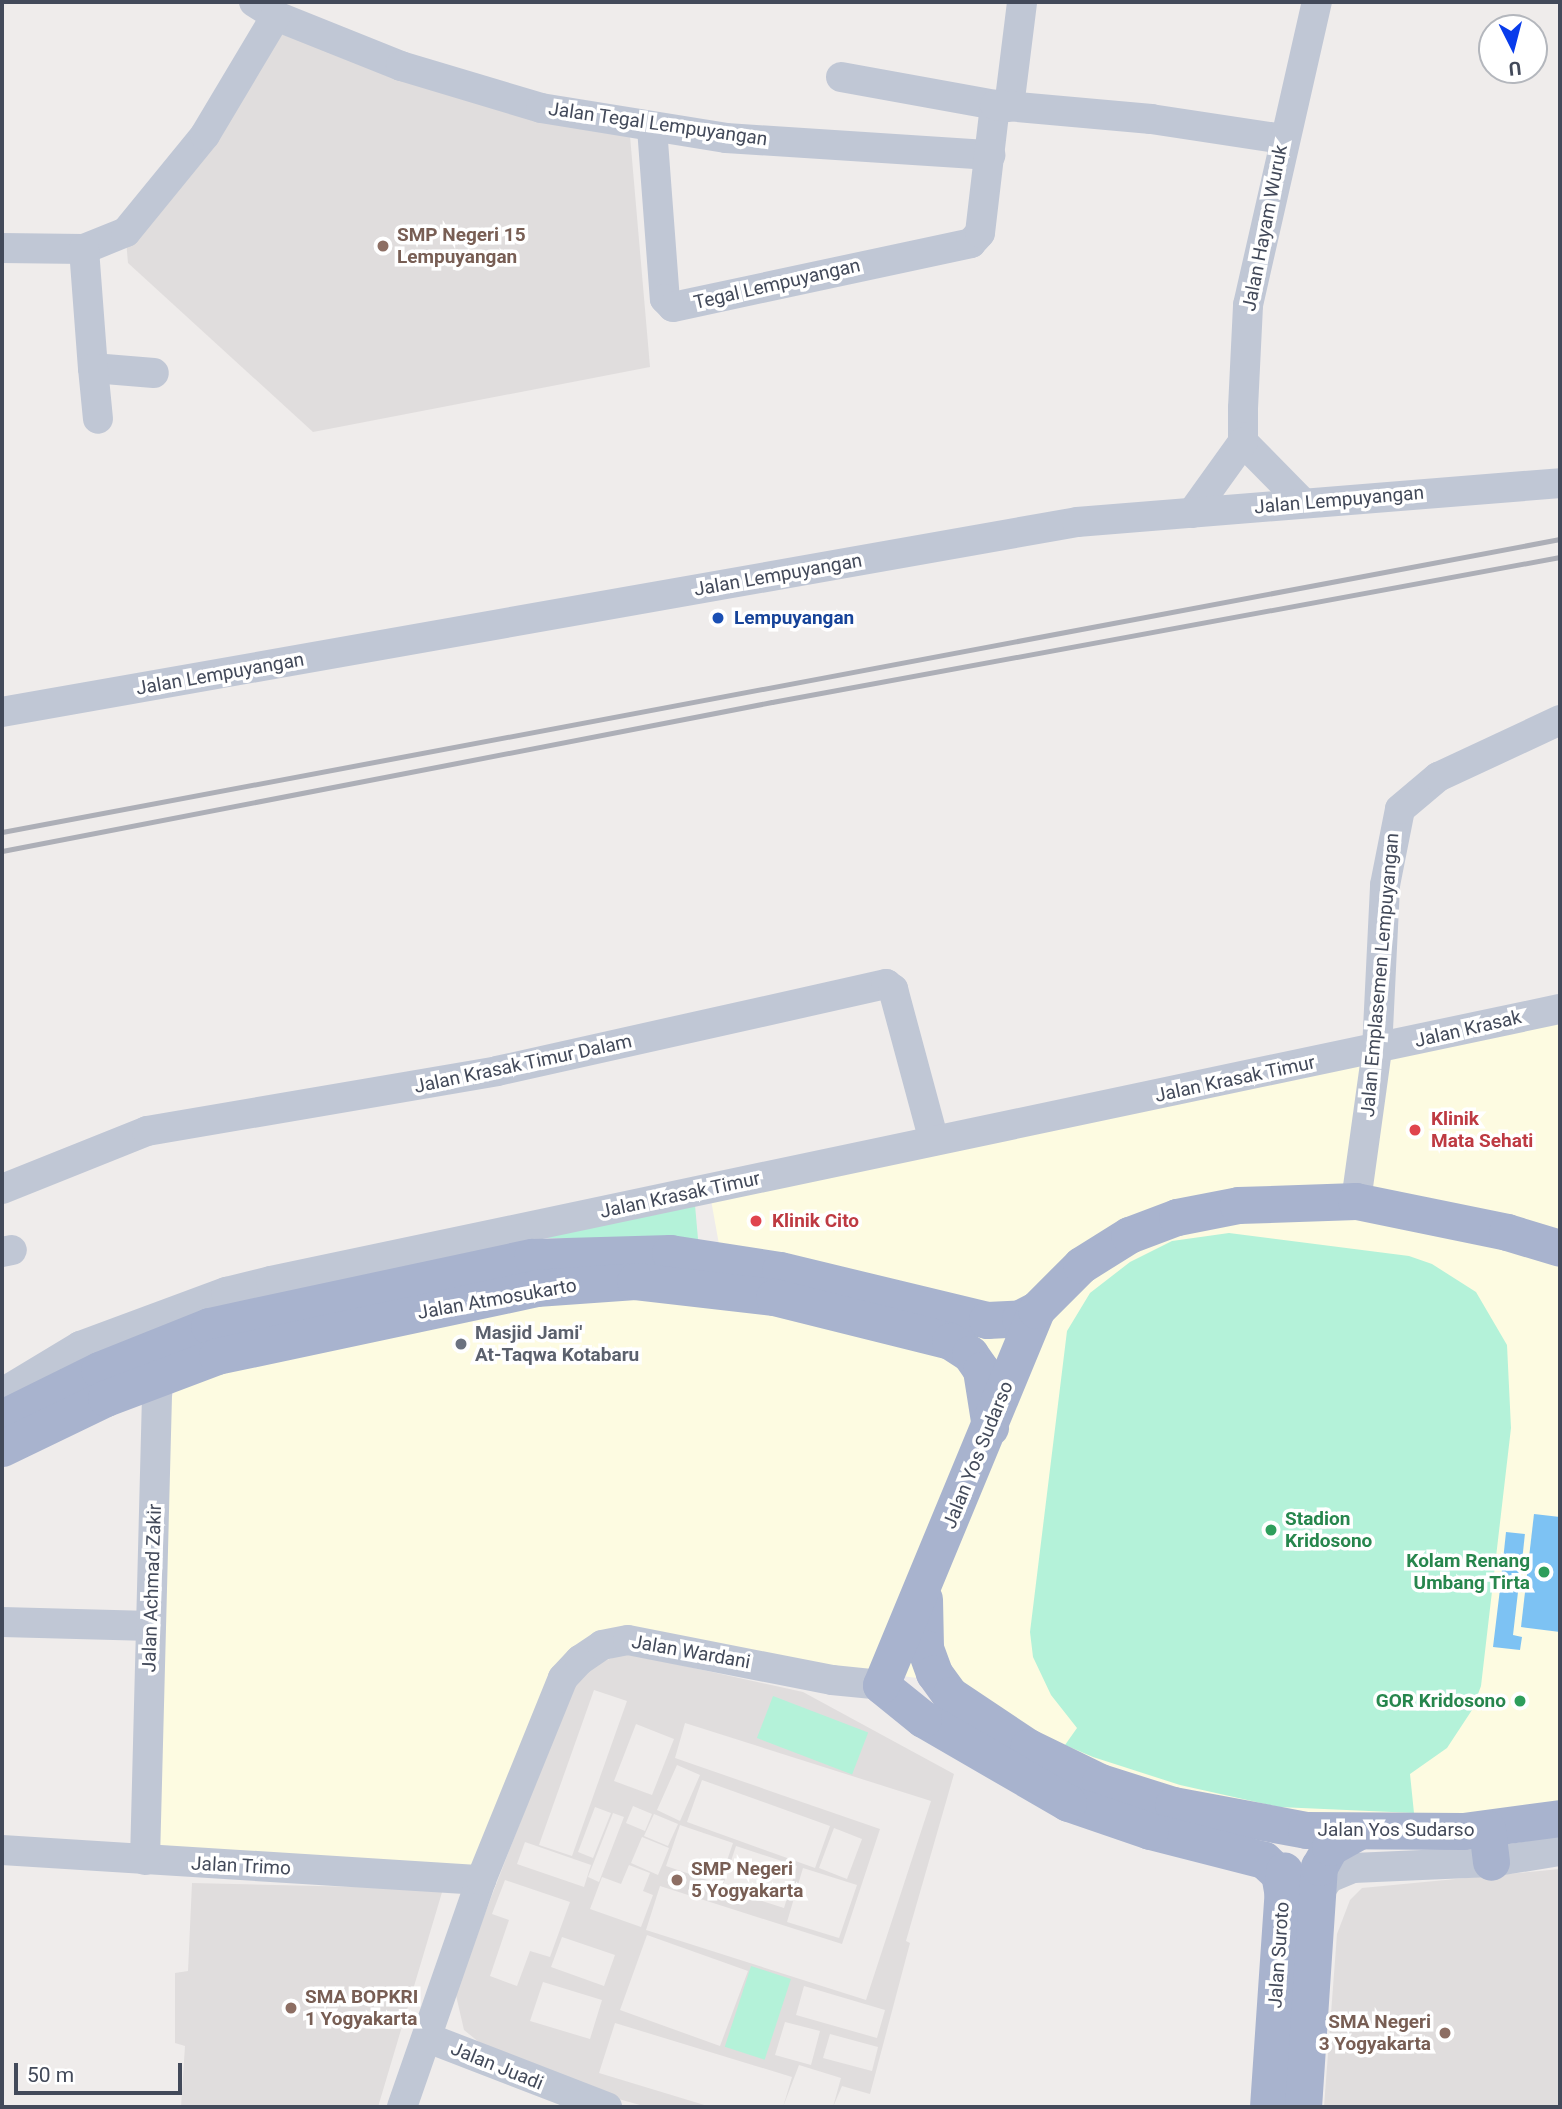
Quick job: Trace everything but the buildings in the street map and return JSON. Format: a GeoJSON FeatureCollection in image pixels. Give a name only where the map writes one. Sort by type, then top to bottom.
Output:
{"type":"FeatureCollection","features":[{"type":"Feature","properties":{"kind":"main road","name":"Jalan Yos Sudarso"},"geometry":{"type":"LineString","coordinates":[[881,1685],[990,1428],[1036,1310],[1082,1265],[1151,1225],[1238,1205],[1356,1201],[1507,1232],[1560,1248]]}},
{"type":"Feature","properties":{"kind":"main road","name":"Jalan Atmosukarto"},"geometry":{"type":"LineString","coordinates":[[2,1418],[158,1346],[247,1348],[532,1257],[669,1268],[777,1283],[987,1320],[1020,1318],[1036,1310]]}},
{"type":"Feature","properties":{"kind":"main road","name":"Jalan Atmosukarto"},"geometry":{"type":"LineString","coordinates":[[777,1283],[961,1347],[981,1370],[990,1428]]}},
{"type":"Feature","properties":{"kind":"main road","name":"Jalan Atmosukarto"},"geometry":{"type":"LineString","coordinates":[[2,1448],[158,1346]]}},
{"type":"Feature","properties":{"kind":"main road","name":"Jalan Yos Sudarso"},"geometry":{"type":"LineString","coordinates":[[927,1577],[923,1631],[929,1661],[941,1685],[963,1707],[1028,1747],[1100,1782],[1247,1821],[1489,1846],[1560,1818]]}},
{"type":"Feature","properties":{"kind":"main road"},"geometry":{"type":"LineString","coordinates":[[881,1685],[923,1719],[1068,1803],[1150,1831],[1264,1860],[1299,1896]]}},
{"type":"Feature","properties":{"kind":"main road","name":"Jalan Suroto"},"geometry":{"type":"LineString","coordinates":[[1247,1821],[1267,1831],[1283,1849],[1299,1896],[1303,2107]]}},
{"type":"Feature","properties":{"kind":"main road","name":"Jalan Suroto"},"geometry":{"type":"LineString","coordinates":[[1268,2107],[1299,1896],[1319,1867],[1325,1853],[1359,1831]]}},
{"type":"Feature","properties":{"kind":"street"},"geometry":{"type":"LineString","coordinates":[[990,155],[1022,2]]}},
{"type":"Feature","properties":{"kind":"street","name":"Jalan Hayam Wuruk"},"geometry":{"type":"LineString","coordinates":[[1243,442],[1248,305],[1283,139],[1317,2]]}},
{"type":"Feature","properties":{"kind":"street"},"geometry":{"type":"LineString","coordinates":[[2,248],[84,249],[126,232],[205,135],[265,9]]}},
{"type":"Feature","properties":{"kind":"street","name":"Jalan Tegal Lempuyangan"},"geometry":{"type":"LineString","coordinates":[[265,9],[401,66],[541,108],[726,138],[990,155]]}},
{"type":"Feature","properties":{"kind":"street"},"geometry":{"type":"LineString","coordinates":[[841,77],[1002,106],[1150,119],[1283,139]]}},
{"type":"Feature","properties":{"kind":"street","name":"Tegal Lempuyangan"},"geometry":{"type":"LineString","coordinates":[[652,128],[665,299],[673,307],[971,243],[980,233],[990,155]]}},
{"type":"Feature","properties":{"kind":"street"},"geometry":{"type":"LineString","coordinates":[[84,249],[98,419]]}},
{"type":"Feature","properties":{"kind":"street"},"geometry":{"type":"LineString","coordinates":[[93,369],[153,373]]}},
{"type":"Feature","properties":{"kind":"street"},"geometry":{"type":"LineString","coordinates":[[1192,513],[1243,442],[1294,493]]}},
{"type":"Feature","properties":{"kind":"street","name":"Jalan Lempuyangan"},"geometry":{"type":"LineString","coordinates":[[2,712],[1077,522],[1192,513],[1294,493],[1560,463]]}},
{"type":"Feature","properties":{"kind":"street","name":"Jalan Lempuyangan"},"geometry":{"type":"LineString","coordinates":[[1294,493],[1560,483]]}},
{"type":"Feature","properties":{"kind":"street","name":"Jalan Emplasemen Lempuyangan"},"geometry":{"type":"LineString","coordinates":[[1356,1201],[1377,1050],[1385,885],[1400,809],[1438,777],[1560,720]]}},
{"type":"Feature","properties":{"kind":"street","name":"Jalan Krasak Timur Dalam"},"geometry":{"type":"LineString","coordinates":[[2,1189],[147,1131],[497,1071],[886,984],[893,989],[934,1141]]}},
{"type":"Feature","properties":{"kind":"street","name":"Jalan Krasak"},"geometry":{"type":"LineString","coordinates":[[1377,1050],[1560,1009]]}},
{"type":"Feature","properties":{"kind":"street","name":"Jalan Krasak Timur"},"geometry":{"type":"LineString","coordinates":[[2,1393],[80,1346],[158,1346],[271,1281],[532,1257],[934,1141],[1377,1050]]}},
{"type":"Feature","properties":{"kind":"street","name":"Jalan Achmad Zakir"},"geometry":{"type":"LineString","coordinates":[[145,1860],[158,1346]]}},
{"type":"Feature","properties":{"kind":"street"},"geometry":{"type":"LineString","coordinates":[[2,1622],[151,1626]]}},
{"type":"Feature","properties":{"kind":"street","name":"Jalan Wardani"},"geometry":{"type":"LineString","coordinates":[[481,1880],[563,1678],[603,1645],[646,1642],[832,1680],[881,1685]]}},
{"type":"Feature","properties":{"kind":"street"},"geometry":{"type":"LineString","coordinates":[[1299,1896],[1329,1878],[1353,1868],[1489,1846],[1560,1851]]}},
{"type":"Feature","properties":{"kind":"street","name":"Jalan Trimo"},"geometry":{"type":"LineString","coordinates":[[2,1850],[481,1880]]}},
{"type":"Feature","properties":{"kind":"street","name":"Jalan Juadi"},"geometry":{"type":"LineString","coordinates":[[402,2107],[481,1880]]}},
{"type":"Feature","properties":{"kind":"street","name":"Jalan Juadi"},"geometry":{"type":"LineString","coordinates":[[428,2038],[607,2107]]}},
{"type":"Feature","properties":{"kind":"shaded area","name":"SMP Negeri 15 Lempuyangan"},"geometry":{"type":"Polygon","coordinates":[[[277,33],[630,136],[650,367],[313,432],[128,263],[125,228],[277,33]]]}},
{"type":"Feature","properties":{"kind":"shaded area"},"geometry":{"type":"Polygon","coordinates":[[[1560,1010],[1560,1806],[1523,1812],[1327,1816],[1155,1784],[1056,1747],[968,1685],[617,1637],[478,1879],[138,1861],[171,1399],[178,1383],[544,1298],[729,1300],[711,1200],[1560,1010]]]}},
{"type":"Feature","properties":{"kind":"shaded area","name":"SMP Negeri 5 Yogyakarta"},"geometry":{"type":"Polygon","coordinates":[[[626,1653],[803,1692],[954,1774],[906,1941],[910,1943],[870,2094],[842,2086],[833,2107],[841,2078],[799,2065],[783,2107],[792,2077],[615,2023],[599,2073],[711,2107],[647,2107],[583,2089],[495,2055],[464,2030],[455,1991],[579,1670],[626,1653]],[[594,1690],[539,1845],[572,1856],[627,1701],[594,1690]],[[685,1723],[675,1758],[880,1829],[842,1944],[660,1886],[646,1930],[866,2000],[931,1801],[685,1723]],[[636,1724],[614,1781],[652,1795],[674,1739],[636,1724]],[[677,1765],[657,1810],[680,1821],[700,1775],[677,1765]],[[702,1780],[687,1822],[815,1868],[830,1826],[702,1780]],[[633,1806],[626,1823],[645,1831],[652,1814],[633,1806]],[[595,1807],[578,1852],[593,1858],[611,1813],[595,1807]],[[613,1813],[588,1877],[599,1882],[624,1817],[613,1813]],[[654,1814],[644,1836],[668,1846],[678,1824],[654,1814]],[[680,1825],[666,1866],[719,1884],[733,1843],[680,1825]],[[834,1828],[819,1868],[847,1879],[862,1839],[834,1828]],[[642,1837],[631,1863],[658,1875],[669,1848],[642,1837]],[[525,1842],[517,1864],[584,1887],[591,1865],[525,1842]],[[736,1846],[722,1888],[784,1908],[797,1866],[736,1846]],[[629,1865],[621,1884],[602,1877],[590,1909],[641,1927],[653,1895],[643,1891],[650,1873],[629,1865]],[[803,1868],[787,1922],[839,1938],[857,1885],[803,1868]],[[505,1880],[492,1914],[509,1920],[490,1976],[517,1986],[530,1951],[550,1957],[570,1902],[505,1880]],[[647,1935],[620,2010],[720,2046],[748,1971],[647,1935]],[[562,1937],[551,1967],[604,1986],[615,1955],[562,1937]],[[543,1982],[530,2021],[590,2039],[602,2000],[543,1982]],[[804,1986],[796,2015],[877,2038],[885,2010],[804,1986]],[[785,2022],[775,2055],[811,2065],[820,2031],[785,2022]],[[830,2034],[823,2058],[872,2071],[878,2047],[830,2034]]]}},
{"type":"Feature","properties":{"kind":"shaded area","name":"SMA Negeri 3 Yogyakarta"},"geometry":{"type":"Polygon","coordinates":[[[1560,1869],[1560,2107],[1324,2107],[1337,1934],[1350,1900],[1362,1888],[1560,1869]]]}},
{"type":"Feature","properties":{"kind":"shaded area","name":"SMA BOPKRI 1 Yogyakarta"},"geometry":{"type":"Polygon","coordinates":[[[192,1883],[443,1889],[378,2107],[181,2107],[185,2046],[175,2043],[175,1973],[188,1971],[192,1883]]]}},
{"type":"Feature","properties":{"kind":"green space"},"geometry":{"type":"Polygon","coordinates":[[[695,1205],[698,1239],[543,1238],[695,1205]]]}},
{"type":"Feature","properties":{"kind":"green space","name":"Stadion Kridosono"},"geometry":{"type":"Polygon","coordinates":[[[1229,1233],[1409,1256],[1432,1264],[1476,1292],[1507,1345],[1511,1428],[1481,1686],[1472,1710],[1447,1748],[1410,1774],[1414,1813],[1279,1807],[1180,1785],[1093,1757],[1065,1745],[1077,1728],[1051,1695],[1033,1657],[1030,1632],[1067,1331],[1090,1293],[1130,1262],[1172,1241],[1229,1233]]]}},
{"type":"Feature","properties":{"kind":"green space"},"geometry":{"type":"Polygon","coordinates":[[[773,1696],[868,1733],[852,1775],[757,1738],[773,1696]]]}},
{"type":"Feature","properties":{"kind":"green space"},"geometry":{"type":"Polygon","coordinates":[[[751,1966],[791,1979],[765,2060],[725,2047],[751,1966]]]}},
{"type":"Feature","properties":{"kind":"water","name":"Kolam Renang Umbang Tirta"},"geometry":{"type":"Polygon","coordinates":[[[1534,1514],[1560,1517],[1560,1632],[1521,1627],[1534,1514]]]}},
{"type":"Feature","properties":{"kind":"water"},"geometry":{"type":"Polygon","coordinates":[[[1506,1532],[1525,1534],[1519,1587],[1500,1585],[1506,1532]]]}},
{"type":"Feature","properties":{"kind":"water"},"geometry":{"type":"Polygon","coordinates":[[[1500,1589],[1518,1592],[1513,1635],[1522,1637],[1520,1650],[1493,1647],[1500,1589]]]}},
{"type":"Feature","properties":{"kind":"railway"},"geometry":{"type":"LineString","coordinates":[[2,832],[1560,539]]}},
{"type":"Feature","properties":{"kind":"railway"},"geometry":{"type":"LineString","coordinates":[[2,851],[772,702],[1560,557]]}},
{"type":"Feature","properties":{"kind":"place","name":"SMP Negeri 15 Lempuyangan"},"geometry":{"type":"Point","coordinates":[383,246]}},
{"type":"Feature","properties":{"kind":"place","name":"Lempuyangan"},"geometry":{"type":"Point","coordinates":[718,618]}},
{"type":"Feature","properties":{"kind":"place","name":"Klinik Mata Sehati"},"geometry":{"type":"Point","coordinates":[1415,1130]}},
{"type":"Feature","properties":{"kind":"place","name":"Klinik Cito"},"geometry":{"type":"Point","coordinates":[756,1221]}},
{"type":"Feature","properties":{"kind":"place","name":"Masjid Jami' At-Taqwa Kotabaru"},"geometry":{"type":"Point","coordinates":[461,1344]}},
{"type":"Feature","properties":{"kind":"place","name":"Stadion Kridosono"},"geometry":{"type":"Point","coordinates":[1271,1530]}},
{"type":"Feature","properties":{"kind":"place","name":"Kolam Renang Umbang Tirta"},"geometry":{"type":"Point","coordinates":[1544,1572]}},
{"type":"Feature","properties":{"kind":"place","name":"GOR Kridosono"},"geometry":{"type":"Point","coordinates":[1520,1701]}},
{"type":"Feature","properties":{"kind":"place","name":"SMP Negeri 5 Yogyakarta"},"geometry":{"type":"Point","coordinates":[677,1880]}},
{"type":"Feature","properties":{"kind":"place","name":"SMA BOPKRI 1 Yogyakarta"},"geometry":{"type":"Point","coordinates":[291,2008]}},
{"type":"Feature","properties":{"kind":"place","name":"SMA Negeri 3 Yogyakarta"},"geometry":{"type":"Point","coordinates":[1445,2033]}}]}
